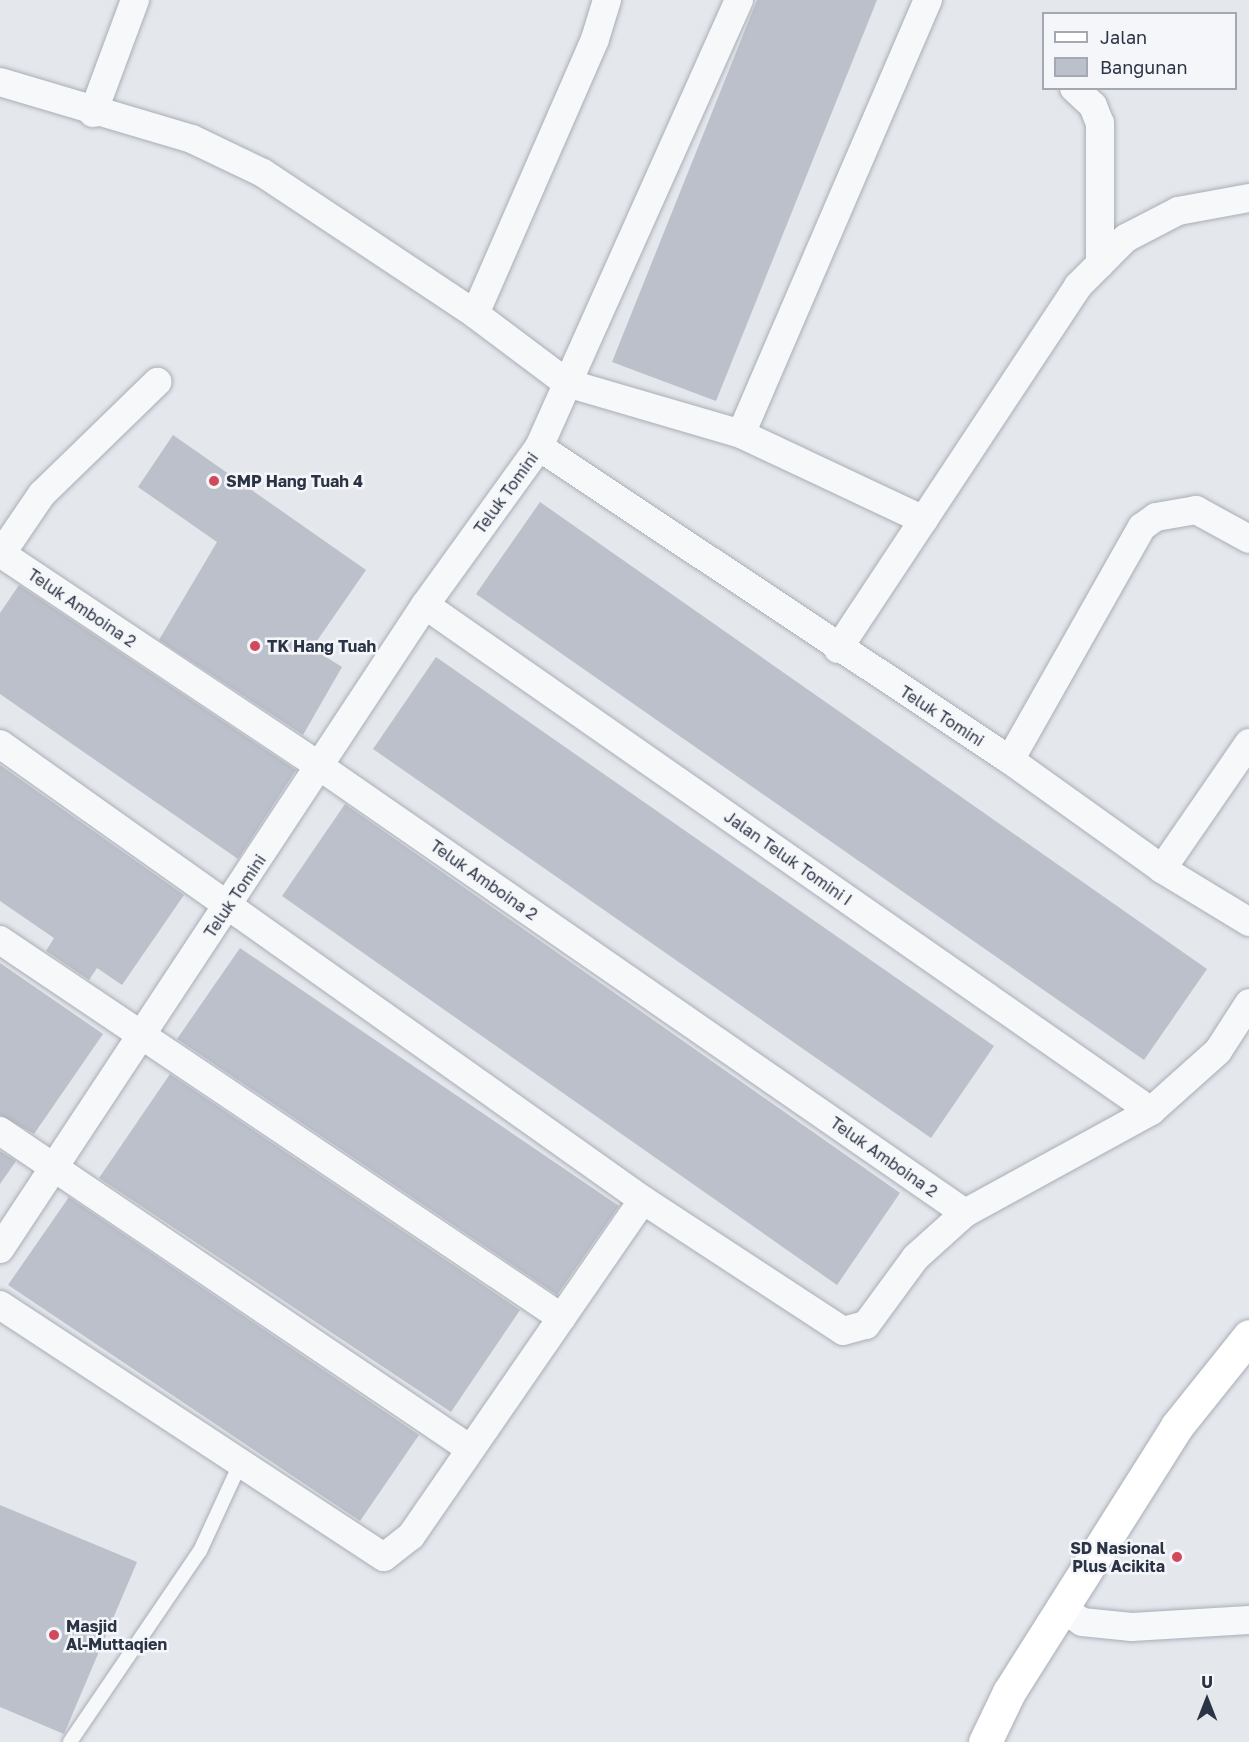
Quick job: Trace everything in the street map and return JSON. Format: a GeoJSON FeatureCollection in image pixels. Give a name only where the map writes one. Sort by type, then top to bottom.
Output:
{"type":"FeatureCollection","features":[{"type":"Feature","properties":{"kind":"main road"},"geometry":{"type":"LineString","coordinates":[[985,1742],[1009,1692],[1178,1426],[1249,1336]]}},
{"type":"Feature","properties":{"kind":"street"},"geometry":{"type":"LineString","coordinates":[[93,113],[135,0]]}},
{"type":"Feature","properties":{"kind":"street"},"geometry":{"type":"LineString","coordinates":[[475,314],[595,39],[607,0]]}},
{"type":"Feature","properties":{"kind":"street"},"geometry":{"type":"LineString","coordinates":[[539,447],[740,0]]}},
{"type":"Feature","properties":{"kind":"street"},"geometry":{"type":"LineString","coordinates":[[741,434],[928,0]]}},
{"type":"Feature","properties":{"kind":"street"},"geometry":{"type":"LineString","coordinates":[[0,82],[93,113],[192,139],[263,173],[475,314],[567,383],[741,434],[924,520]]}},
{"type":"Feature","properties":{"kind":"street"},"geometry":{"type":"LineString","coordinates":[[1076,90],[1093,106],[1100,123],[1100,264]]}},
{"type":"Feature","properties":{"kind":"street"},"geometry":{"type":"LineString","coordinates":[[838,649],[1078,286],[1126,238],[1178,210],[1249,198]]}},
{"type":"Feature","properties":{"kind":"street"},"geometry":{"type":"LineString","coordinates":[[1,554],[42,494],[157,381]]}},
{"type":"Feature","properties":{"kind":"street","name":"Teluk Tomini"},"geometry":{"type":"LineString","coordinates":[[0,1249],[57,1168],[140,1034],[228,909],[425,605],[539,447],[838,649],[1010,760],[1162,869],[1249,922]]}},
{"type":"Feature","properties":{"kind":"street"},"geometry":{"type":"LineString","coordinates":[[1010,760],[1142,527],[1156,517],[1196,510],[1249,539]]}},
{"type":"Feature","properties":{"kind":"street","name":"Teluk Amboina 2"},"geometry":{"type":"LineString","coordinates":[[1,554],[321,768],[965,1213]]}},
{"type":"Feature","properties":{"kind":"street","name":"Jalan Teluk Tomini I"},"geometry":{"type":"LineString","coordinates":[[425,605],[1151,1111]]}},
{"type":"Feature","properties":{"kind":"street"},"geometry":{"type":"LineString","coordinates":[[1162,869],[1249,743]]}},
{"type":"Feature","properties":{"kind":"street"},"geometry":{"type":"LineString","coordinates":[[0,744],[228,909],[643,1200],[843,1330],[866,1325],[916,1257],[965,1213],[1151,1111],[1218,1051],[1249,1003]]}},
{"type":"Feature","properties":{"kind":"street"},"geometry":{"type":"LineString","coordinates":[[0,940],[562,1318]]}},
{"type":"Feature","properties":{"kind":"street"},"geometry":{"type":"LineString","coordinates":[[0,1131],[471,1449]]}},
{"type":"Feature","properties":{"kind":"street"},"geometry":{"type":"LineString","coordinates":[[0,1305],[384,1557],[411,1536],[643,1200]]}},
{"type":"Feature","properties":{"kind":"street"},"geometry":{"type":"LineString","coordinates":[[1063,1609],[1082,1622],[1132,1627],[1249,1620]]}},
{"type":"Feature","properties":{"kind":"lane"},"geometry":{"type":"LineString","coordinates":[[70,1742],[200,1551],[241,1462]]}},
{"type":"Feature","properties":{"kind":"building"},"geometry":{"type":"Polygon","coordinates":[[[757,0],[877,0],[716,401],[612,362],[757,0]]]}},
{"type":"Feature","properties":{"kind":"building"},"geometry":{"type":"Polygon","coordinates":[[[173,435],[366,570],[312,648],[342,667],[303,735],[159,640],[217,542],[138,487],[173,435]]]}},
{"type":"Feature","properties":{"kind":"building"},"geometry":{"type":"Polygon","coordinates":[[[540,502],[1207,969],[1144,1060],[476,594],[540,502]]]}},
{"type":"Feature","properties":{"kind":"building"},"geometry":{"type":"Polygon","coordinates":[[[19,585],[296,770],[238,859],[0,694],[0,613],[19,585]]]}},
{"type":"Feature","properties":{"kind":"building"},"geometry":{"type":"Polygon","coordinates":[[[436,657],[994,1046],[931,1138],[373,749],[436,657]]]}},
{"type":"Feature","properties":{"kind":"building"},"geometry":{"type":"Polygon","coordinates":[[[0,765],[184,895],[122,985],[97,968],[89,980],[46,951],[54,938],[0,901],[0,765]]]}},
{"type":"Feature","properties":{"kind":"building"},"geometry":{"type":"Polygon","coordinates":[[[345,804],[900,1193],[837,1285],[282,896],[345,804]]]}},
{"type":"Feature","properties":{"kind":"building"},"geometry":{"type":"Polygon","coordinates":[[[240,948],[619,1206],[557,1295],[177,1039],[240,948]]]}},
{"type":"Feature","properties":{"kind":"building"},"geometry":{"type":"Polygon","coordinates":[[[0,963],[103,1034],[34,1134],[0,1115],[0,963]]]}},
{"type":"Feature","properties":{"kind":"building"},"geometry":{"type":"Polygon","coordinates":[[[170,1074],[520,1310],[451,1412],[99,1178],[170,1074]]]}},
{"type":"Feature","properties":{"kind":"building"},"geometry":{"type":"Polygon","coordinates":[[[0,1151],[16,1161],[0,1184],[0,1151]]]}},
{"type":"Feature","properties":{"kind":"building"},"geometry":{"type":"Polygon","coordinates":[[[69,1197],[419,1435],[360,1521],[8,1285],[69,1197]]]}},
{"type":"Feature","properties":{"kind":"building","name":"Masjid Al-Muttaqien"},"geometry":{"type":"Polygon","coordinates":[[[0,1505],[137,1562],[64,1734],[0,1707],[0,1505]]]}},
{"type":"Feature","properties":{"kind":"place","name":"SMP Hang Tuah 4"},"geometry":{"type":"Point","coordinates":[214,481]}},
{"type":"Feature","properties":{"kind":"place","name":"TK Hang Tuah"},"geometry":{"type":"Point","coordinates":[255,646]}},
{"type":"Feature","properties":{"kind":"place","name":"SD Nasional Plus Acikita"},"geometry":{"type":"Point","coordinates":[1177,1557]}},
{"type":"Feature","properties":{"kind":"place","name":"Masjid Al-Muttaqien"},"geometry":{"type":"Point","coordinates":[54,1635]}}]}
